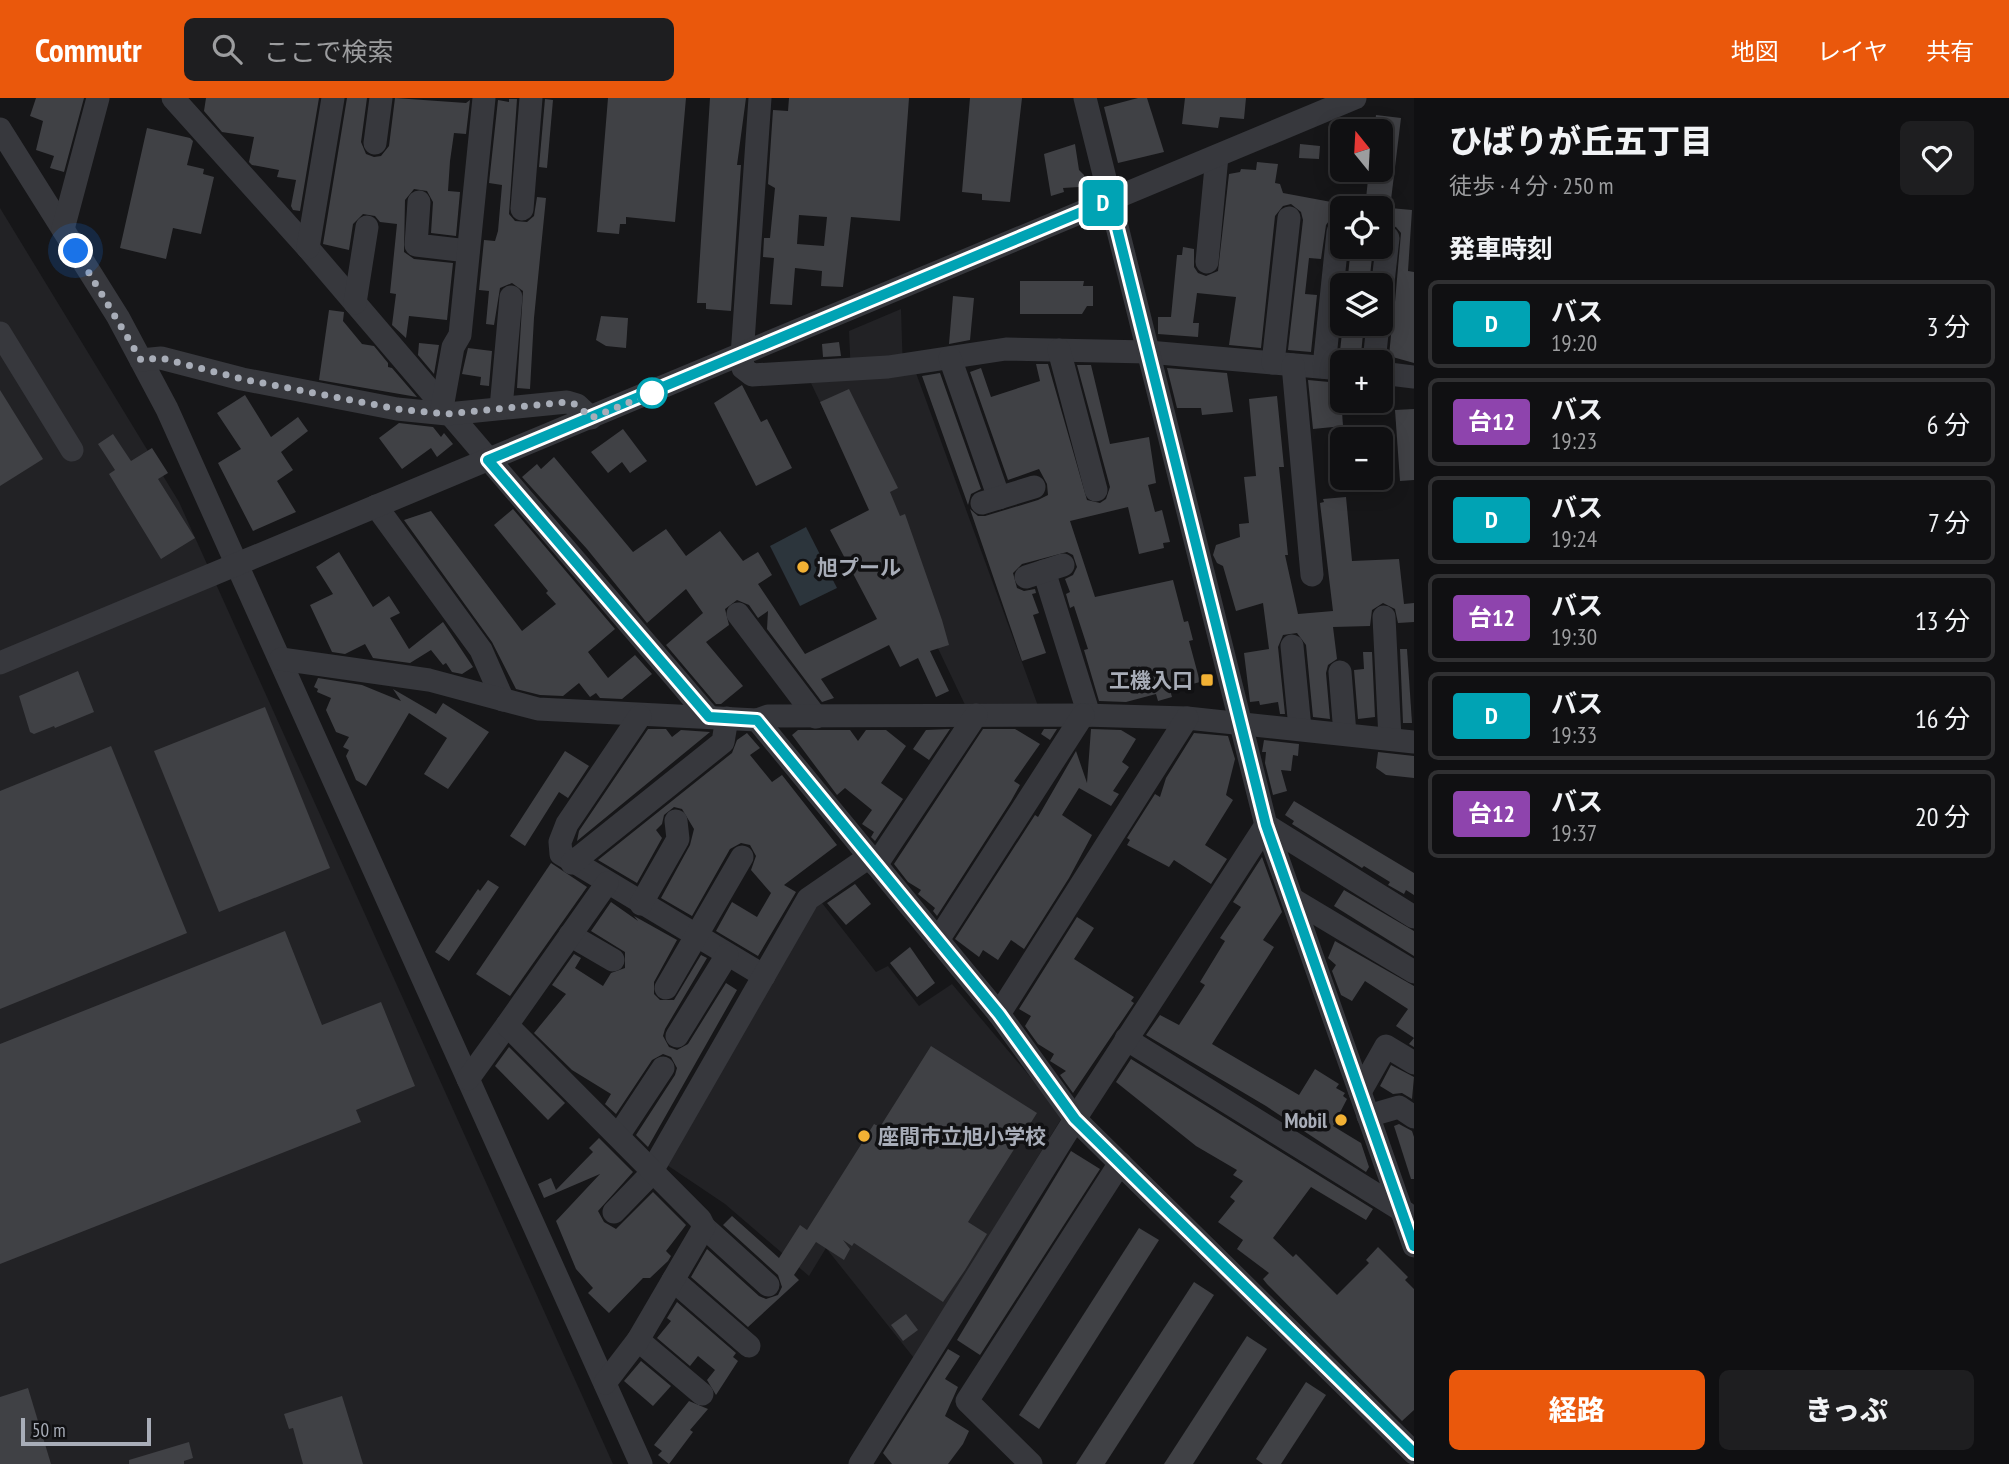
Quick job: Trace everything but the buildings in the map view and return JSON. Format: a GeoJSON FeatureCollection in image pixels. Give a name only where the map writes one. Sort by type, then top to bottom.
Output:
{"type":"FeatureCollection","features":[{"type":"Feature","properties":{"kind":"street"},"geometry":{"type":"LineString","coordinates":[[63,229],[98,98]]}},
{"type":"Feature","properties":{"kind":"street"},"geometry":{"type":"LineString","coordinates":[[173,98],[308,248],[488,460],[718,718],[723,742],[572,863]]}},
{"type":"Feature","properties":{"kind":"street"},"geometry":{"type":"LineString","coordinates":[[308,248],[333,98]]}},
{"type":"Feature","properties":{"kind":"street"},"geometry":{"type":"LineString","coordinates":[[375,143],[381,98]]}},
{"type":"Feature","properties":{"kind":"street"},"geometry":{"type":"LineString","coordinates":[[445,411],[453,347],[460,335],[484,98]]}},
{"type":"Feature","properties":{"kind":"street"},"geometry":{"type":"LineString","coordinates":[[522,209],[531,98]]}},
{"type":"Feature","properties":{"kind":"street"},"geometry":{"type":"LineString","coordinates":[[760,98],[741,356],[743,368],[752,375],[888,367],[1006,349],[1148,352],[1330,368]]}},
{"type":"Feature","properties":{"kind":"street"},"geometry":{"type":"LineString","coordinates":[[1085,98],[1266,825],[1368,1116],[1408,1215],[1414,1246]]}},
{"type":"Feature","properties":{"kind":"street"},"geometry":{"type":"LineString","coordinates":[[0,663],[1355,98]]}},
{"type":"Feature","properties":{"kind":"street"},"geometry":{"type":"LineString","coordinates":[[0,129],[141,360],[238,564],[641,1464]]}},
{"type":"Feature","properties":{"kind":"street"},"geometry":{"type":"LineString","coordinates":[[1207,262],[1217,156]]}},
{"type":"Feature","properties":{"kind":"street"},"geometry":{"type":"LineString","coordinates":[[419,202],[416,245],[468,251]]}},
{"type":"Feature","properties":{"kind":"street"},"geometry":{"type":"LineString","coordinates":[[1289,218],[1283,364],[1312,575]]}},
{"type":"Feature","properties":{"kind":"street"},"geometry":{"type":"LineString","coordinates":[[355,303],[367,227]]}},
{"type":"Feature","properties":{"kind":"street"},"geometry":{"type":"LineString","coordinates":[[1334,350],[1337,259]]}},
{"type":"Feature","properties":{"kind":"street"},"geometry":{"type":"LineString","coordinates":[[501,408],[511,297]]}},
{"type":"Feature","properties":{"kind":"street"},"geometry":{"type":"LineString","coordinates":[[0,333],[72,450]]}},
{"type":"Feature","properties":{"kind":"street"},"geometry":{"type":"LineString","coordinates":[[1059,350],[1096,490]]}},
{"type":"Feature","properties":{"kind":"street"},"geometry":{"type":"LineString","coordinates":[[141,360],[161,358],[242,379],[397,409],[445,411],[568,402],[577,405],[591,418]]}},
{"type":"Feature","properties":{"kind":"street"},"geometry":{"type":"LineString","coordinates":[[950,358],[971,441],[991,500],[1034,486]]}},
{"type":"Feature","properties":{"kind":"street"},"geometry":{"type":"LineString","coordinates":[[1393,374],[1414,377]]}},
{"type":"Feature","properties":{"kind":"street"},"geometry":{"type":"LineString","coordinates":[[376,506],[481,650],[503,700]]}},
{"type":"Feature","properties":{"kind":"street"},"geometry":{"type":"LineString","coordinates":[[938,940],[1086,715],[1044,571]]}},
{"type":"Feature","properties":{"kind":"street"},"geometry":{"type":"LineString","coordinates":[[738,614],[816,717]]}},
{"type":"Feature","properties":{"kind":"street"},"geometry":{"type":"LineString","coordinates":[[1384,617],[1390,739]]}},
{"type":"Feature","properties":{"kind":"street"},"geometry":{"type":"LineString","coordinates":[[1292,646],[1300,728]]}},
{"type":"Feature","properties":{"kind":"street"},"geometry":{"type":"LineString","coordinates":[[281,659],[429,680],[538,709],[757,720],[768,716],[975,715],[1186,718],[1239,721],[1414,742]]}},
{"type":"Feature","properties":{"kind":"street"},"geometry":{"type":"LineString","coordinates":[[1340,671],[1345,734]]}},
{"type":"Feature","properties":{"kind":"street"},"geometry":{"type":"LineString","coordinates":[[613,1211],[649,1176],[807,900],[873,861],[975,715]]}},
{"type":"Feature","properties":{"kind":"street"},"geometry":{"type":"LineString","coordinates":[[640,716],[567,824],[560,842],[561,854],[764,976]]}},
{"type":"Feature","properties":{"kind":"street"},"geometry":{"type":"LineString","coordinates":[[999,1014],[1186,718]]}},
{"type":"Feature","properties":{"kind":"street"},"geometry":{"type":"LineString","coordinates":[[757,720],[999,1014],[1075,1119],[1414,1453]]}},
{"type":"Feature","properties":{"kind":"street"},"geometry":{"type":"LineString","coordinates":[[641,904],[678,839],[676,821]]}},
{"type":"Feature","properties":{"kind":"street"},"geometry":{"type":"LineString","coordinates":[[1266,825],[1414,917]]}},
{"type":"Feature","properties":{"kind":"street"},"geometry":{"type":"LineString","coordinates":[[860,1464],[1075,1119],[1266,825]]}},
{"type":"Feature","properties":{"kind":"street"},"geometry":{"type":"LineString","coordinates":[[666,988],[742,857]]}},
{"type":"Feature","properties":{"kind":"street"},"geometry":{"type":"LineString","coordinates":[[468,1079],[607,883]]}},
{"type":"Feature","properties":{"kind":"street"},"geometry":{"type":"LineString","coordinates":[[1294,900],[1414,972]]}},
{"type":"Feature","properties":{"kind":"street"},"geometry":{"type":"LineString","coordinates":[[570,935],[612,960]]}},
{"type":"Feature","properties":{"kind":"street"},"geometry":{"type":"LineString","coordinates":[[677,1036],[727,955]]}},
{"type":"Feature","properties":{"kind":"street"},"geometry":{"type":"LineString","coordinates":[[507,1025],[701,1219],[704,1227],[768,1285]]}},
{"type":"Feature","properties":{"kind":"street"},"geometry":{"type":"LineString","coordinates":[[1126,1040],[1408,1215]]}},
{"type":"Feature","properties":{"kind":"street"},"geometry":{"type":"LineString","coordinates":[[1360,1092],[1387,1046],[1414,1063]]}},
{"type":"Feature","properties":{"kind":"street"},"geometry":{"type":"LineString","coordinates":[[618,1136],[663,1068]]}},
{"type":"Feature","properties":{"kind":"street"},"geometry":{"type":"LineString","coordinates":[[1368,1116],[1399,1107],[1414,1117]]}},
{"type":"Feature","properties":{"kind":"street"},"geometry":{"type":"LineString","coordinates":[[1031,1464],[967,1401],[1120,1163]]}},
{"type":"Feature","properties":{"kind":"street"},"geometry":{"type":"LineString","coordinates":[[605,1384],[638,1340],[704,1227]]}},
{"type":"Feature","properties":{"kind":"street"},"geometry":{"type":"LineString","coordinates":[[673,1280],[749,1346]]}},
{"type":"Feature","properties":{"kind":"street"},"geometry":{"type":"LineString","coordinates":[[638,1340],[702,1394]]}},
{"type":"Feature","properties":{"kind":"shaded area"},"geometry":{"type":"Polygon","coordinates":[[[0,208],[179,502],[613,1464],[0,1464],[0,208]]]}},
{"type":"Feature","properties":{"kind":"shaded area"},"geometry":{"type":"Polygon","coordinates":[[[901,309],[903,373],[916,373],[1038,706],[967,709],[810,381],[851,377],[849,331],[901,309]]]}},
{"type":"Feature","properties":{"kind":"shaded area","name":"旭プール"},"geometry":{"type":"Polygon","coordinates":[[[806,527],[837,588],[800,606],[770,546],[806,527]]]}},
{"type":"Feature","properties":{"kind":"shaded area","name":"座間市立旭小学校"},"geometry":{"type":"Polygon","coordinates":[[[822,903],[876,972],[888,966],[919,1006],[952,984],[1063,1116],[914,1358],[826,1248],[809,1276],[725,1204],[667,1165],[814,909],[822,903]]]}},
{"type":"Feature","properties":{"kind":"bus line","name":"D"},"geometry":{"type":"LineString","coordinates":[[1414,1246],[1266,825],[1110,200],[488,460],[709,717],[757,720],[999,1014],[1075,1119],[1414,1453]]}},
{"type":"Feature","properties":{"kind":"place","name":"旭プール"},"geometry":{"type":"Point","coordinates":[803,567]}},
{"type":"Feature","properties":{"kind":"place","name":"工機入口"},"geometry":{"type":"Point","coordinates":[1207,680]}},
{"type":"Feature","properties":{"kind":"place","name":"Mobil"},"geometry":{"type":"Point","coordinates":[1341,1120]}},
{"type":"Feature","properties":{"kind":"place","name":"座間市立旭小学校"},"geometry":{"type":"Point","coordinates":[864,1136]}},
{"type":"Feature","properties":{"kind":"route"},"geometry":{"type":"LineString","coordinates":[[76,251],[118,317],[141,360],[161,358],[242,379],[397,409],[447,414],[568,402],[577,405],[591,418],[652,393]]}}]}
